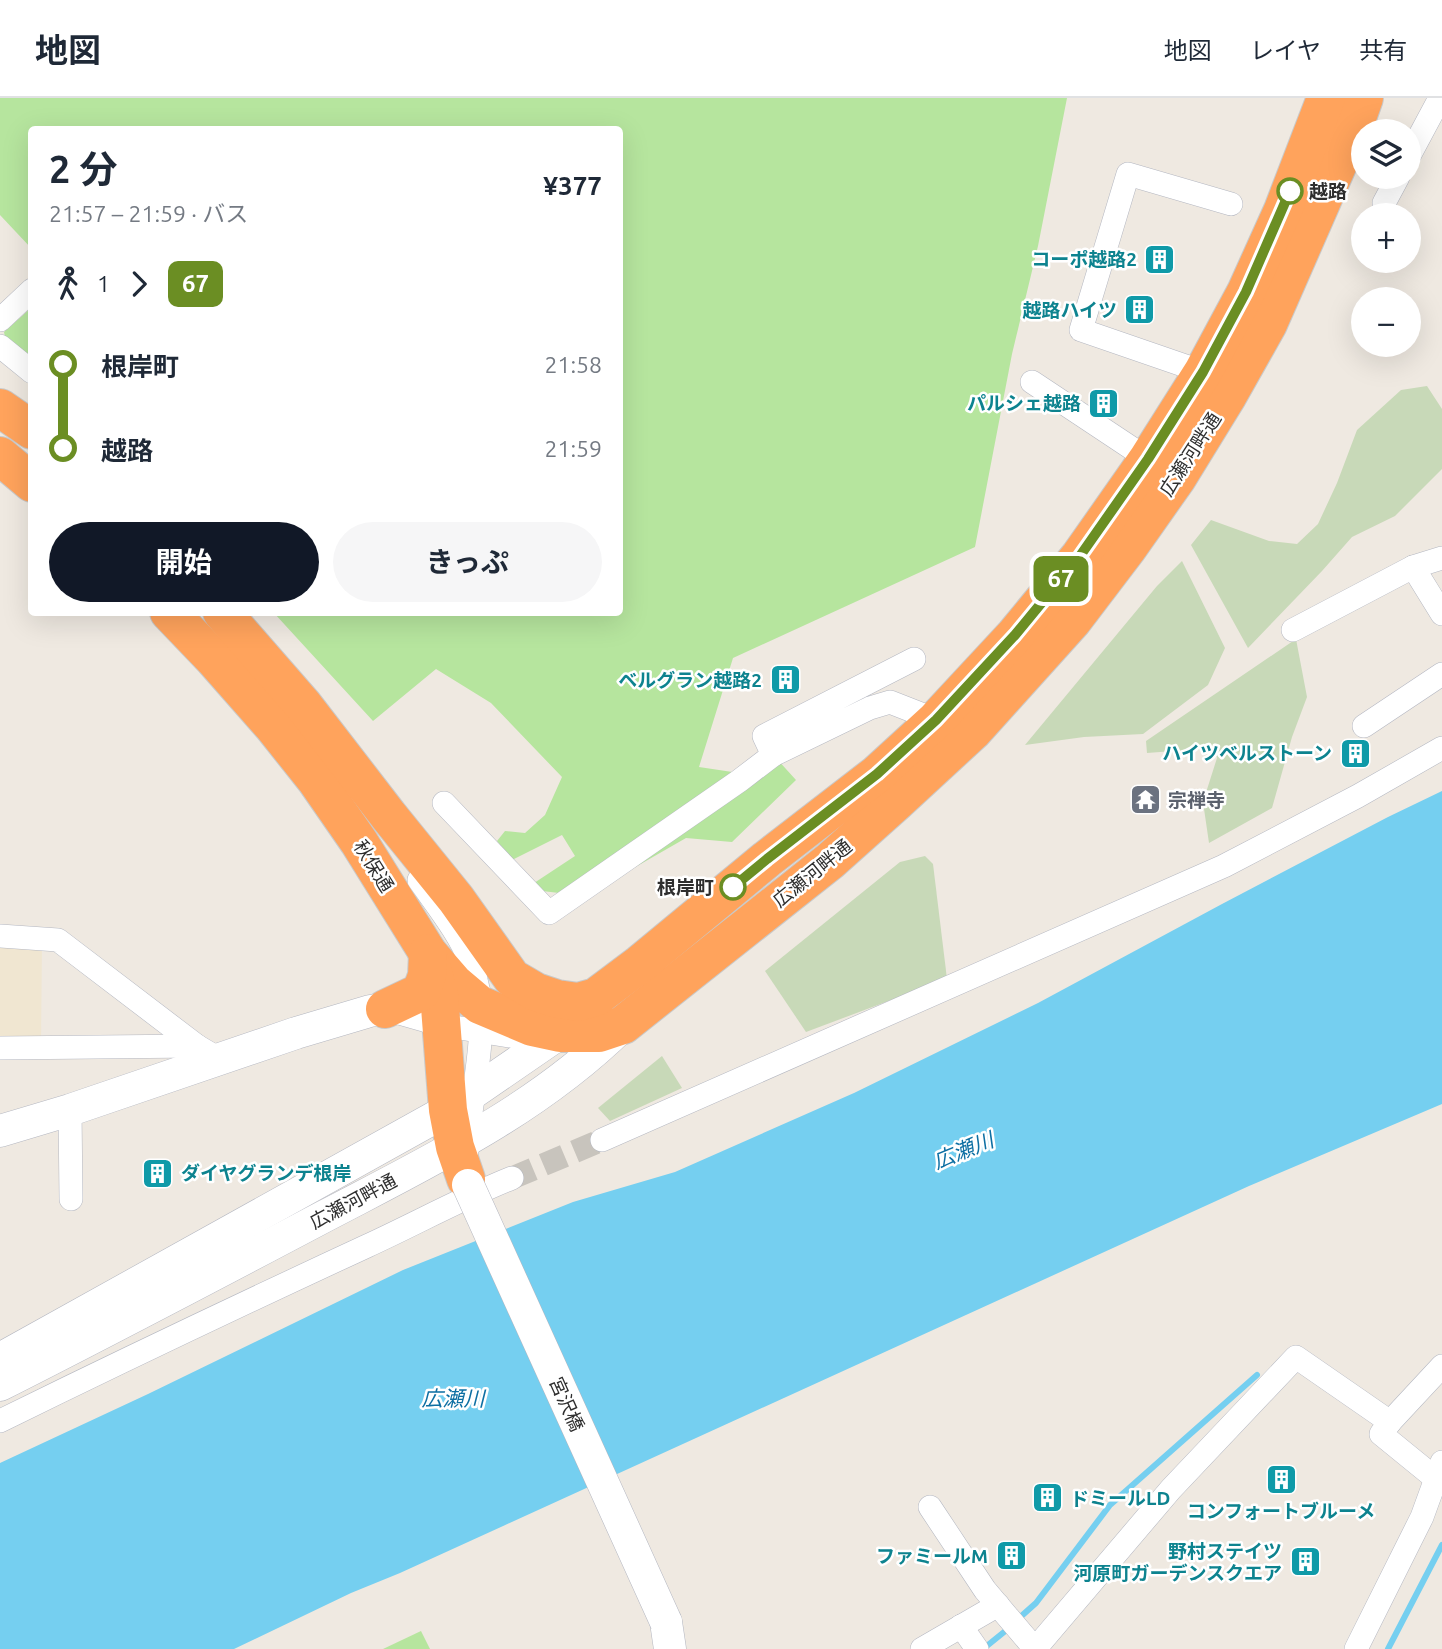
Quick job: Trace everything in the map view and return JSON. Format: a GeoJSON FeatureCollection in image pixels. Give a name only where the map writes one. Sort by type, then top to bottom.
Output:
{"type":"FeatureCollection","features":[{"type":"Feature","properties":{"kind":"highway","name":"広瀬河畔通"},"geometry":{"type":"LineString","coordinates":[[596,997],[877,774],[936,720],[1015,635],[1072,566],[1148,459],[1203,372],[1246,292],[1283,210],[1325,98]]}},
{"type":"Feature","properties":{"kind":"highway","name":"広瀬河畔通"},"geometry":{"type":"LineString","coordinates":[[623,1025],[830,861],[896,802],[973,732],[1073,620],[1177,478],[1268,324],[1352,132],[1364,98]]}},
{"type":"Feature","properties":{"kind":"highway"},"geometry":{"type":"LineString","coordinates":[[0,408],[28,427]]}},
{"type":"Feature","properties":{"kind":"highway","name":"秋保通"},"geometry":{"type":"LineString","coordinates":[[173,616],[273,726],[316,780],[359,842],[443,934],[454,983],[480,1018],[560,1032],[599,1033],[623,1025]]}},
{"type":"Feature","properties":{"kind":"highway","name":"秋保通"},"geometry":{"type":"LineString","coordinates":[[226,616],[304,706],[456,899],[512,978],[536,992],[557,999],[578,1002],[596,997]]}},
{"type":"Feature","properties":{"kind":"highway"},"geometry":{"type":"LineString","coordinates":[[385,1010],[421,992],[443,934]]}},
{"type":"Feature","properties":{"kind":"highway"},"geometry":{"type":"LineString","coordinates":[[443,934],[439,994],[441,1025],[475,1154]]}},
{"type":"Feature","properties":{"kind":"main road","name":"広瀬河畔通"},"geometry":{"type":"LineString","coordinates":[[0,1359],[475,1154],[560,1032],[596,997]]}},
{"type":"Feature","properties":{"kind":"main road"},"geometry":{"type":"LineString","coordinates":[[0,1131],[70,1110],[208,1052],[370,1011],[385,1010]]}},
{"type":"Feature","properties":{"kind":"main road","name":"広瀬河畔通"},"geometry":{"type":"LineString","coordinates":[[0,1385],[114,1327],[475,1154],[538,1096],[595,1053],[623,1025]]}},
{"type":"Feature","properties":{"kind":"main road","name":"宮沢橋"},"geometry":{"type":"LineString","coordinates":[[475,1154],[668,1636]]}},
{"type":"Feature","properties":{"kind":"street"},"geometry":{"type":"LineString","coordinates":[[1421,134],[1440,98]]}},
{"type":"Feature","properties":{"kind":"street"},"geometry":{"type":"LineString","coordinates":[[1203,372],[1081,330],[1128,174],[1231,204]]}},
{"type":"Feature","properties":{"kind":"street"},"geometry":{"type":"LineString","coordinates":[[1384,203],[1392,189]]}},
{"type":"Feature","properties":{"kind":"street"},"geometry":{"type":"LineString","coordinates":[[0,320],[28,294]]}},
{"type":"Feature","properties":{"kind":"street"},"geometry":{"type":"LineString","coordinates":[[0,346],[28,369]]}},
{"type":"Feature","properties":{"kind":"street"},"geometry":{"type":"LineString","coordinates":[[1032,382],[1148,459]]}},
{"type":"Feature","properties":{"kind":"street"},"geometry":{"type":"LineString","coordinates":[[1293,630],[1413,567],[1442,558]]}},
{"type":"Feature","properties":{"kind":"street"},"geometry":{"type":"LineString","coordinates":[[1413,567],[1442,614]]}},
{"type":"Feature","properties":{"kind":"street"},"geometry":{"type":"LineString","coordinates":[[773,755],[764,736],[914,659]]}},
{"type":"Feature","properties":{"kind":"street"},"geometry":{"type":"LineString","coordinates":[[1364,726],[1442,674]]}},
{"type":"Feature","properties":{"kind":"street"},"geometry":{"type":"LineString","coordinates":[[444,803],[549,914],[773,755],[870,708],[890,702],[936,720]]}},
{"type":"Feature","properties":{"kind":"street"},"geometry":{"type":"LineString","coordinates":[[602,1140],[1224,866],[1358,796],[1442,748]]}},
{"type":"Feature","properties":{"kind":"street"},"geometry":{"type":"LineString","coordinates":[[388,815],[394,843],[443,934]]}},
{"type":"Feature","properties":{"kind":"street"},"geometry":{"type":"LineString","coordinates":[[0,936],[58,940],[208,1052]]}},
{"type":"Feature","properties":{"kind":"street"},"geometry":{"type":"LineString","coordinates":[[0,1421],[426,1212],[475,1154],[480,1018],[441,1025],[385,1010]]}},
{"type":"Feature","properties":{"kind":"street"},"geometry":{"type":"LineString","coordinates":[[0,1048],[208,1052]]}},
{"type":"Feature","properties":{"kind":"street"},"geometry":{"type":"LineString","coordinates":[[70,1110],[71,1199]]}},
{"type":"Feature","properties":{"kind":"street"},"geometry":{"type":"LineString","coordinates":[[930,1507],[985,1590],[1032,1645],[1171,1489],[1296,1357],[1390,1422]]}},
{"type":"Feature","properties":{"kind":"street"},"geometry":{"type":"LineString","coordinates":[[1356,1649],[1422,1517],[1439,1470],[1381,1434],[1442,1366]]}},
{"type":"Feature","properties":{"kind":"street"},"geometry":{"type":"LineString","coordinates":[[922,1649],[961,1626],[1002,1610]]}},
{"type":"Feature","properties":{"kind":"street"},"geometry":{"type":"LineString","coordinates":[[961,1626],[976,1648]]}},
{"type":"Feature","properties":{"kind":"shaded area"},"geometry":{"type":"Polygon","coordinates":[[[0,943],[42,943],[41,1043],[0,1042],[0,943]]]}},
{"type":"Feature","properties":{"kind":"green space"},"geometry":{"type":"Polygon","coordinates":[[[0,98],[1067,98],[1038,246],[1012,354],[975,547],[733,658],[699,767],[739,773],[776,758],[796,780],[732,842],[686,838],[585,896],[525,889],[575,856],[562,835],[512,860],[497,841],[505,831],[525,833],[545,815],[562,777],[491,703],[436,669],[373,721],[277,616],[623,616],[623,126],[28,126],[28,245],[0,215],[0,98]]]}},
{"type":"Feature","properties":{"kind":"green space"},"geometry":{"type":"Polygon","coordinates":[[[28,311],[28,361],[6,343],[4,332],[28,311]]]}},
{"type":"Feature","properties":{"kind":"green space"},"geometry":{"type":"Polygon","coordinates":[[[1427,386],[1442,409],[1442,469],[1395,516],[1352,537],[1248,648],[1191,545],[1211,520],[1269,541],[1297,544],[1318,524],[1357,430],[1401,390],[1427,386]]]}},
{"type":"Feature","properties":{"kind":"green space"},"geometry":{"type":"Polygon","coordinates":[[[1182,561],[1225,648],[1208,685],[1143,734],[1084,737],[1025,745],[1157,586],[1182,561]]]}},
{"type":"Feature","properties":{"kind":"green space"},"geometry":{"type":"Polygon","coordinates":[[[1296,639],[1307,697],[1292,737],[1272,808],[1209,843],[1203,802],[1217,758],[1213,748],[1147,753],[1146,741],[1296,639]]]}},
{"type":"Feature","properties":{"kind":"green space"},"geometry":{"type":"Polygon","coordinates":[[[925,856],[933,864],[947,979],[806,1032],[765,971],[900,862],[925,856]]]}},
{"type":"Feature","properties":{"kind":"green space"},"geometry":{"type":"Polygon","coordinates":[[[662,1056],[682,1088],[610,1121],[598,1108],[662,1056]]]}},
{"type":"Feature","properties":{"kind":"green space"},"geometry":{"type":"Polygon","coordinates":[[[421,1631],[430,1649],[383,1649],[421,1631]]]}},
{"type":"Feature","properties":{"kind":"water","name":"広瀬川"},"geometry":{"type":"Polygon","coordinates":[[[1442,791],[1442,1104],[1249,1186],[351,1593],[234,1649],[0,1649],[0,1463],[403,1270],[573,1202],[675,1172],[854,1093],[1038,1003],[1222,904],[1442,791]]]}},
{"type":"Feature","properties":{"kind":"waterway"},"geometry":{"type":"LineString","coordinates":[[1017,1620],[1036,1603],[1110,1505],[1257,1375]]}},
{"type":"Feature","properties":{"kind":"waterway"},"geometry":{"type":"LineString","coordinates":[[1388,1649],[1442,1545]]}},
{"type":"Feature","properties":{"kind":"waterway"},"geometry":{"type":"LineString","coordinates":[[983,1649],[1009,1628]]}},
{"type":"Feature","properties":{"kind":"tunnel"},"geometry":{"type":"LineString","coordinates":[[512,1178],[602,1140]]}},
{"type":"Feature","properties":{"kind":"bus line","name":"67"},"geometry":{"type":"LineString","coordinates":[[733,887],[877,774],[936,720],[1015,635],[1080,556],[1148,459],[1203,372],[1246,292],[1290,191]]}},
{"type":"Feature","properties":{"kind":"place","name":"越路"},"geometry":{"type":"Point","coordinates":[1290,191]}},
{"type":"Feature","properties":{"kind":"place","name":"コーポ越路2"},"geometry":{"type":"Point","coordinates":[1160,259]}},
{"type":"Feature","properties":{"kind":"place","name":"越路ハイツ"},"geometry":{"type":"Point","coordinates":[1140,310]}},
{"type":"Feature","properties":{"kind":"place","name":"パルシェ越路"},"geometry":{"type":"Point","coordinates":[1104,403]}},
{"type":"Feature","properties":{"kind":"place","name":"ベルグラン越路2"},"geometry":{"type":"Point","coordinates":[785,680]}},
{"type":"Feature","properties":{"kind":"place","name":"ハイツベルストーン"},"geometry":{"type":"Point","coordinates":[1355,753]}},
{"type":"Feature","properties":{"kind":"place","name":"宗禅寺"},"geometry":{"type":"Point","coordinates":[1145,800]}},
{"type":"Feature","properties":{"kind":"place","name":"根岸町"},"geometry":{"type":"Point","coordinates":[733,887]}},
{"type":"Feature","properties":{"kind":"place","name":"ダイヤグランデ根岸"},"geometry":{"type":"Point","coordinates":[158,1173]}},
{"type":"Feature","properties":{"kind":"place","name":"コンフォートブルーメ"},"geometry":{"type":"Point","coordinates":[1281,1480]}},
{"type":"Feature","properties":{"kind":"place","name":"ドミールLD"},"geometry":{"type":"Point","coordinates":[1047,1498]}},
{"type":"Feature","properties":{"kind":"place","name":"ファミールM"},"geometry":{"type":"Point","coordinates":[1011,1556]}},
{"type":"Feature","properties":{"kind":"place","name":"野村ステイツ 河原町ガーデンスクエア"},"geometry":{"type":"Point","coordinates":[1305,1562]}}]}
